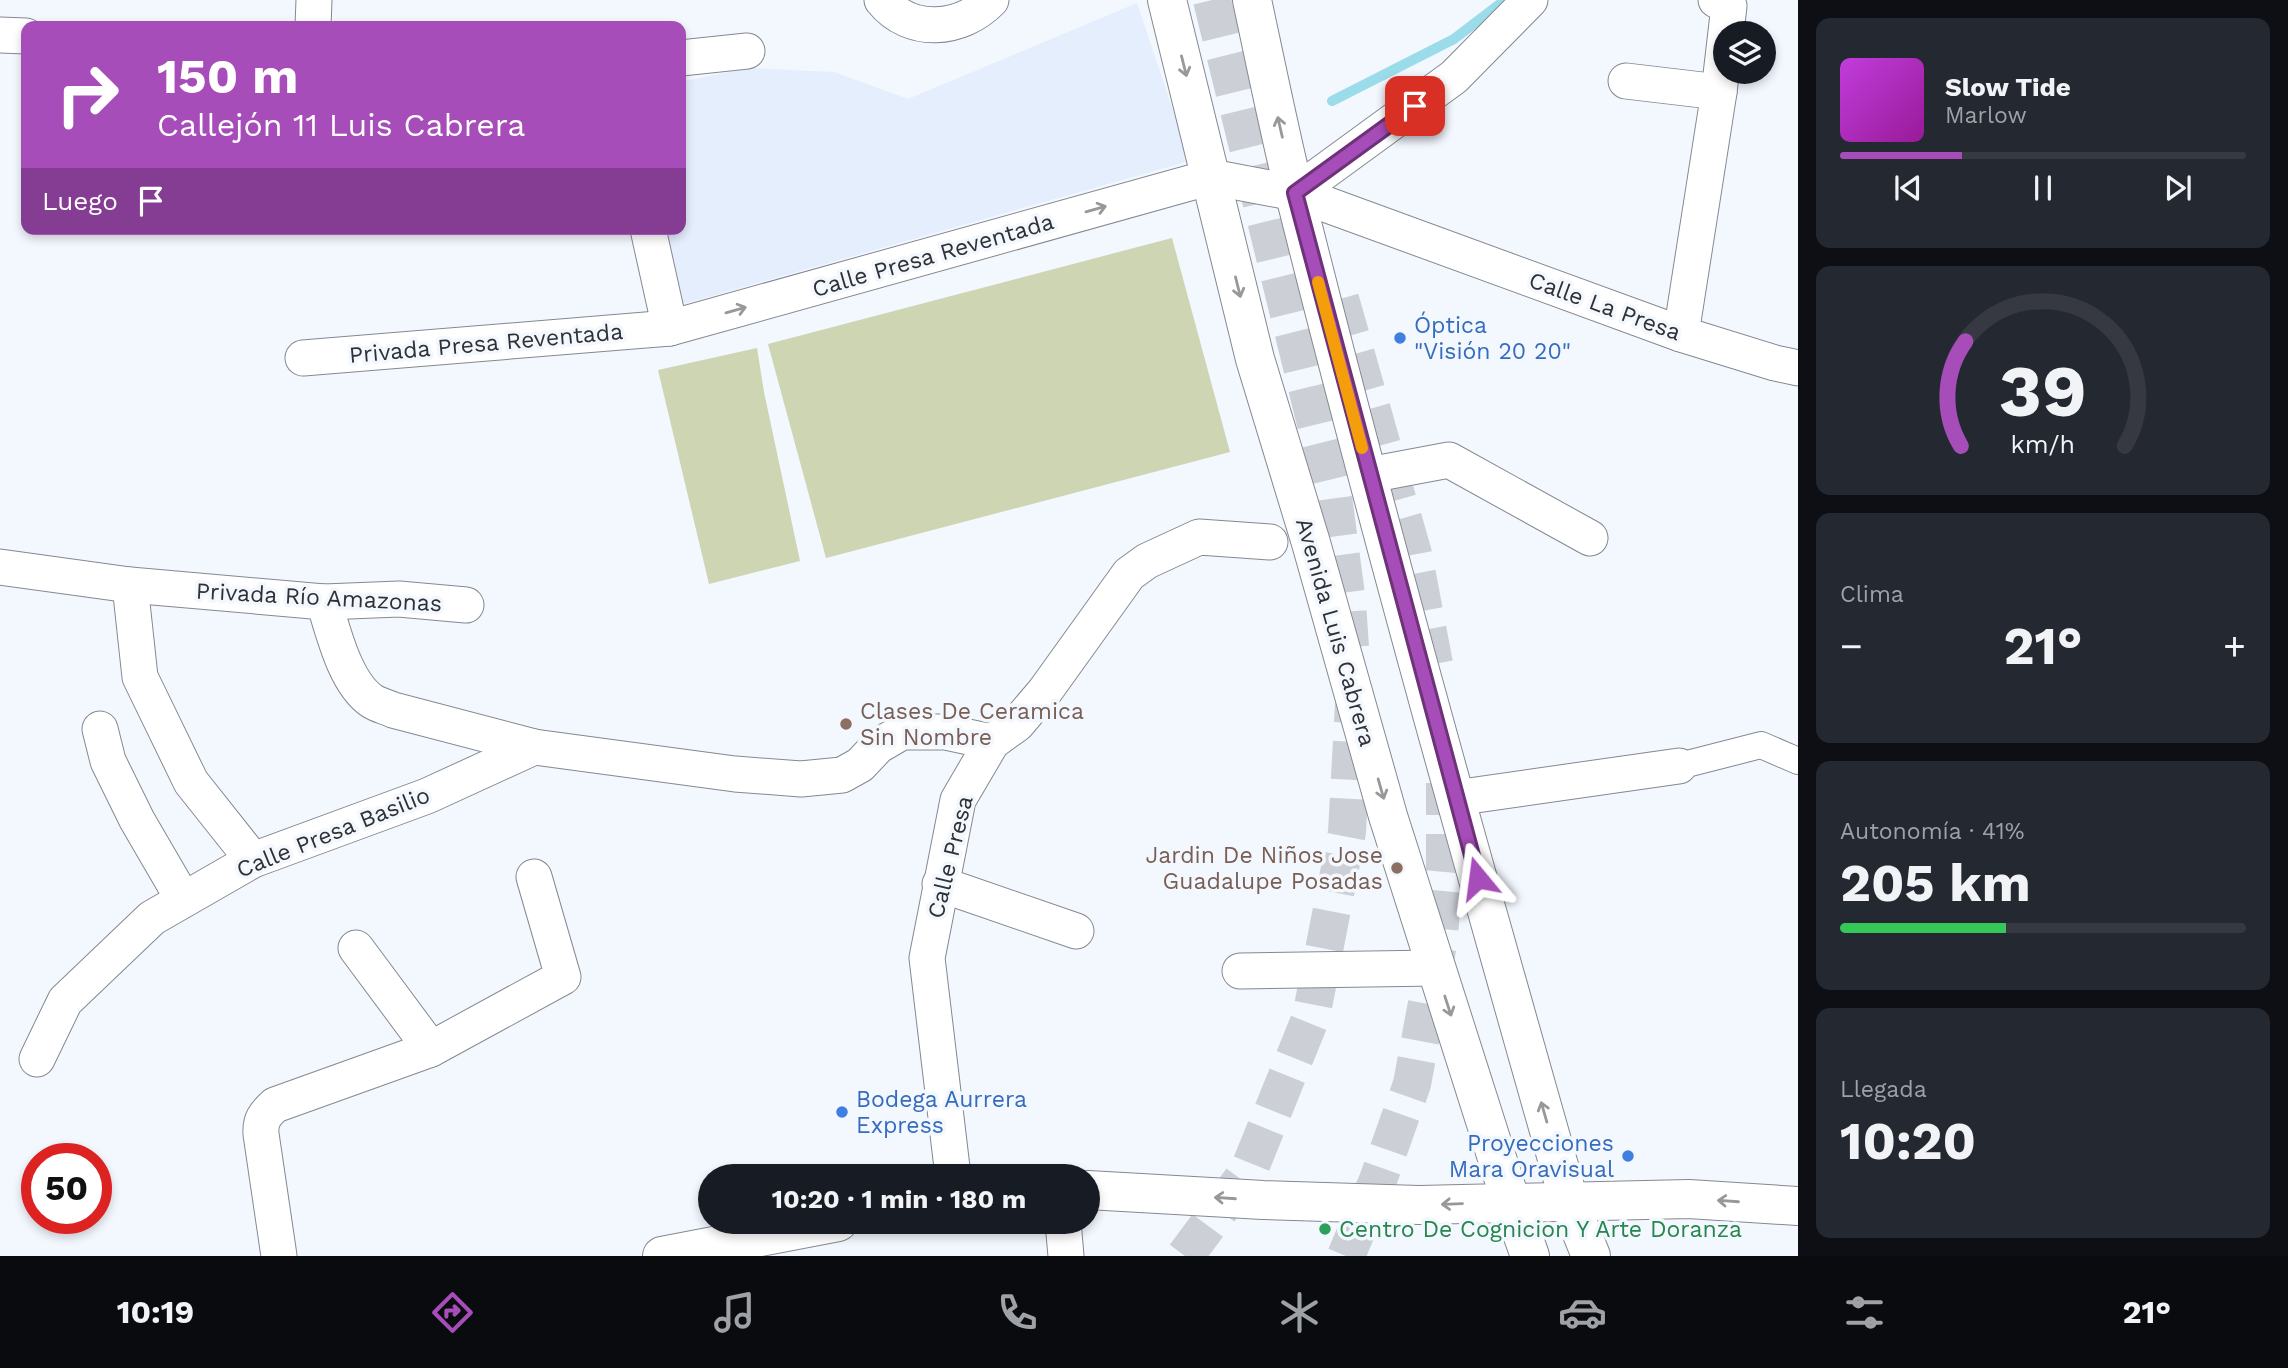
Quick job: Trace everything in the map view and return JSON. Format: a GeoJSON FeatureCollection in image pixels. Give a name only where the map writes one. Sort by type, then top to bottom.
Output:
{"type":"FeatureCollection","features":[{"type":"Feature","properties":{"kind":"main road","name":"Avenida Luis Cabrera"},"geometry":{"type":"LineString","coordinates":[[1167,0],[1255,359],[1311,543],[1388,816],[1530,1256]]}},
{"type":"Feature","properties":{"kind":"main road"},"geometry":{"type":"LineString","coordinates":[[1252,0],[1295,193],[1455,798],[1569,1201],[1591,1256]]}},
{"type":"Feature","properties":{"kind":"main road"},"geometry":{"type":"LineString","coordinates":[[1100,1191],[1419,1205],[1689,1199],[1797,1204]]}},
{"type":"Feature","properties":{"kind":"main road"},"geometry":{"type":"LineString","coordinates":[[662,1256],[787,1245],[811,1234]]}},
{"type":"Feature","properties":{"kind":"street"},"geometry":{"type":"LineString","coordinates":[[313,21],[314,0]]}},
{"type":"Feature","properties":{"kind":"street"},"geometry":{"type":"LineString","coordinates":[[882,0],[911,22],[938,27],[964,19],[991,0]]}},
{"type":"Feature","properties":{"kind":"street"},"geometry":{"type":"LineString","coordinates":[[1295,193],[1454,78],[1530,0]]}},
{"type":"Feature","properties":{"kind":"street"},"geometry":{"type":"LineString","coordinates":[[1681,334],[1719,92],[1723,3]]}},
{"type":"Feature","properties":{"kind":"street"},"geometry":{"type":"LineString","coordinates":[[0,35],[21,36]]}},
{"type":"Feature","properties":{"kind":"street"},"geometry":{"type":"LineString","coordinates":[[686,57],[747,51]]}},
{"type":"Feature","properties":{"kind":"street"},"geometry":{"type":"LineString","coordinates":[[1626,81],[1719,92]]}},
{"type":"Feature","properties":{"kind":"street","name":"Calle Presa Reventada"},"geometry":{"type":"LineString","coordinates":[[670,328],[1211,177],[1295,193]]}},
{"type":"Feature","properties":{"kind":"street","name":"Calle La Presa"},"geometry":{"type":"LineString","coordinates":[[1295,193],[1681,334],[1798,368]]}},
{"type":"Feature","properties":{"kind":"street"},"geometry":{"type":"LineString","coordinates":[[649,235],[670,328]]}},
{"type":"Feature","properties":{"kind":"street","name":"Privada Presa Reventada"},"geometry":{"type":"LineString","coordinates":[[303,358],[670,328]]}},
{"type":"Feature","properties":{"kind":"street"},"geometry":{"type":"LineString","coordinates":[[1369,475],[1449,460],[1590,538]]}},
{"type":"Feature","properties":{"kind":"street","name":"Calle Presa"},"geometry":{"type":"LineString","coordinates":[[952,1164],[927,958],[958,800],[992,742],[1017,724],[1045,691],[1129,575],[1147,561],[1199,537],[1269,542]]}},
{"type":"Feature","properties":{"kind":"street","name":"Privada Río Amazonas"},"geometry":{"type":"LineString","coordinates":[[0,567],[130,585],[324,602],[399,599],[467,605]]}},
{"type":"Feature","properties":{"kind":"street"},"geometry":{"type":"LineString","coordinates":[[130,585],[141,677],[191,782],[253,860]]}},
{"type":"Feature","properties":{"kind":"street"},"geometry":{"type":"LineString","coordinates":[[324,602],[339,653],[354,680],[371,701],[393,710],[534,747],[735,774],[801,779],[842,775],[860,765],[878,746],[902,732],[945,732],[992,742]]}},
{"type":"Feature","properties":{"kind":"street"},"geometry":{"type":"LineString","coordinates":[[100,729],[108,761],[137,820],[183,899]]}},
{"type":"Feature","properties":{"kind":"street"},"geometry":{"type":"LineString","coordinates":[[1455,798],[1679,766],[1761,745],[1798,761]]}},
{"type":"Feature","properties":{"kind":"street","name":"Calle Presa Basilio"},"geometry":{"type":"LineString","coordinates":[[37,1059],[65,1001],[152,918],[253,860],[427,796],[534,747]]}},
{"type":"Feature","properties":{"kind":"street"},"geometry":{"type":"LineString","coordinates":[[279,1256],[261,1134],[265,1114],[275,1105],[431,1049],[563,977],[534,877]]}},
{"type":"Feature","properties":{"kind":"street"},"geometry":{"type":"LineString","coordinates":[[940,884],[1076,931]]}},
{"type":"Feature","properties":{"kind":"street"},"geometry":{"type":"LineString","coordinates":[[356,948],[431,1049]]}},
{"type":"Feature","properties":{"kind":"street"},"geometry":{"type":"LineString","coordinates":[[1240,971],[1436,968]]}},
{"type":"Feature","properties":{"kind":"street"},"geometry":{"type":"LineString","coordinates":[[1064,1234],[1066,1256]]}},
{"type":"Feature","properties":{"kind":"shaded area"},"geometry":{"type":"Polygon","coordinates":[[[1137,3],[1190,161],[683,304],[667,235],[686,235],[686,81],[748,68],[834,72],[908,99],[1137,3]]]}},
{"type":"Feature","properties":{"kind":"green space"},"geometry":{"type":"Polygon","coordinates":[[[1172,238],[1230,452],[826,558],[768,344],[1172,238]]]}},
{"type":"Feature","properties":{"kind":"green space"},"geometry":{"type":"Polygon","coordinates":[[[757,348],[800,561],[709,584],[658,370],[757,348]]]}},
{"type":"Feature","properties":{"kind":"waterway"},"geometry":{"type":"LineString","coordinates":[[1332,101],[1454,39],[1505,0]]}},
{"type":"Feature","properties":{"kind":"tunnel"},"geometry":{"type":"LineString","coordinates":[[1212,0],[1332,489],[1350,647]]}},
{"type":"Feature","properties":{"kind":"tunnel"},"geometry":{"type":"LineString","coordinates":[[1340,299],[1413,554],[1434,664]]}},
{"type":"Feature","properties":{"kind":"tunnel"},"geometry":{"type":"LineString","coordinates":[[1185,1256],[1249,1170],[1311,1017],[1347,832],[1354,704]]}},
{"type":"Feature","properties":{"kind":"tunnel"},"geometry":{"type":"LineString","coordinates":[[1346,1256],[1378,1180],[1412,1084],[1438,944],[1445,870],[1445,783]]}},
{"type":"Feature","properties":{"kind":"slow traffic"},"geometry":{"type":"LineString","coordinates":[[1318,282],[1362,448]]}},
{"type":"Feature","properties":{"kind":"place","name":"Óptica \"Visión 20 20\""},"geometry":{"type":"Point","coordinates":[1400,338]}},
{"type":"Feature","properties":{"kind":"place","name":"Clases De Ceramica Sin Nombre"},"geometry":{"type":"Point","coordinates":[846,724]}},
{"type":"Feature","properties":{"kind":"place","name":"Jardin De Niños Jose Guadalupe Posadas"},"geometry":{"type":"Point","coordinates":[1397,868]}},
{"type":"Feature","properties":{"kind":"place","name":"Bodega Aurrera Express"},"geometry":{"type":"Point","coordinates":[842,1112]}},
{"type":"Feature","properties":{"kind":"place","name":"Proyecciones Mara Oravisual"},"geometry":{"type":"Point","coordinates":[1628,1156]}},
{"type":"Feature","properties":{"kind":"place","name":"Centro De Cognicion Y Arte Doranza"},"geometry":{"type":"Point","coordinates":[1325,1229]}},
{"type":"Feature","properties":{"kind":"route"},"geometry":{"type":"LineString","coordinates":[[1415,106],[1295,193],[1478,878]]}}]}
